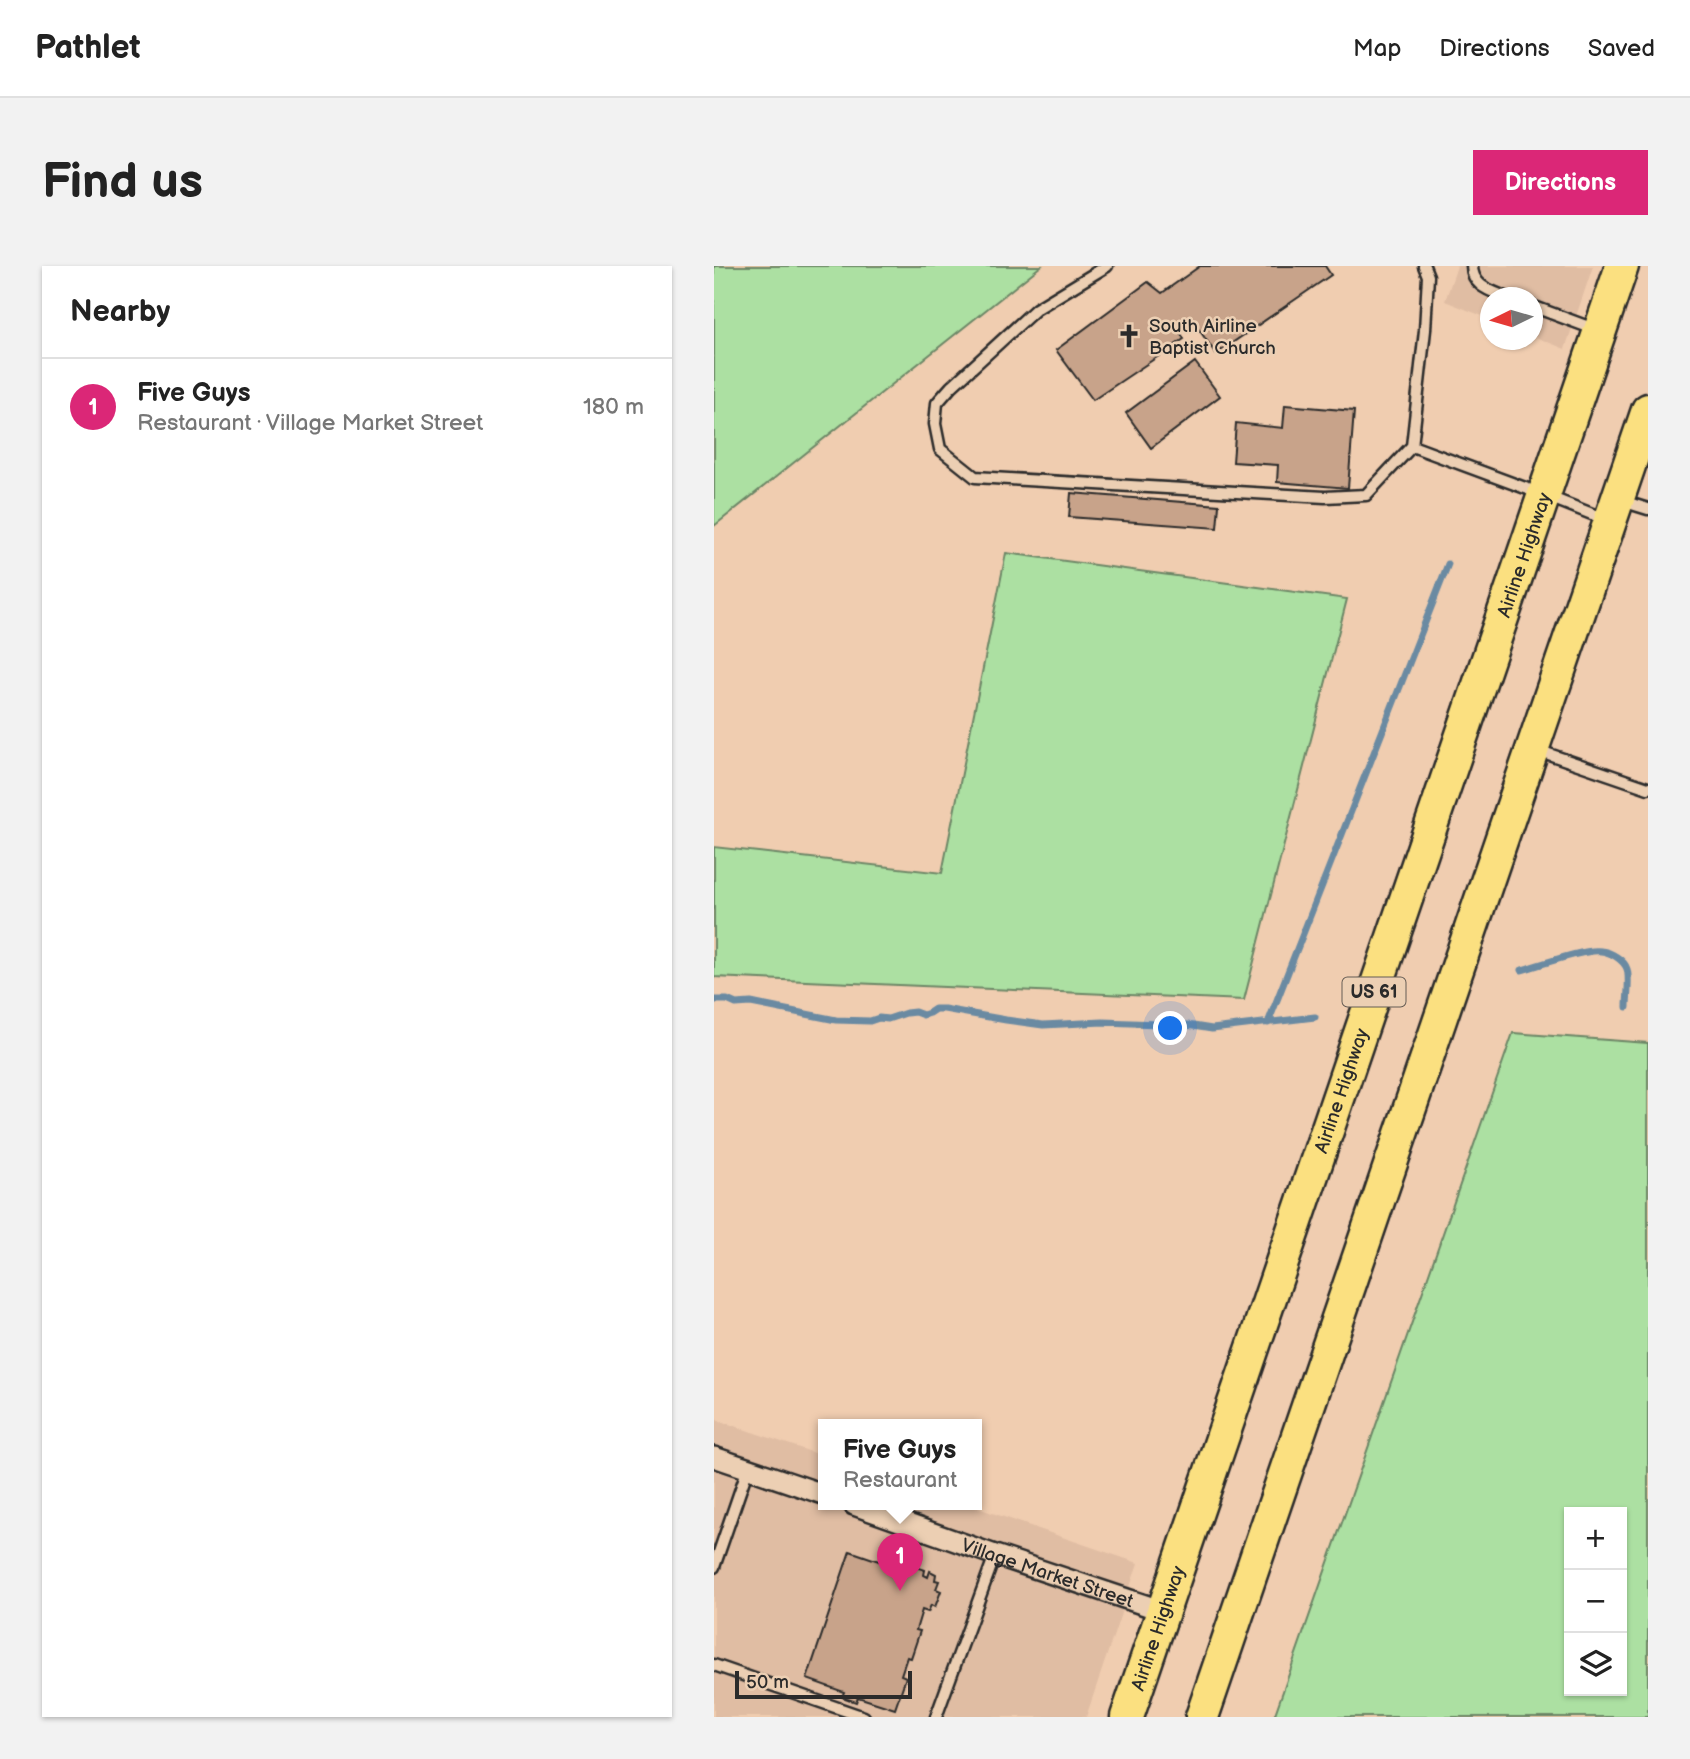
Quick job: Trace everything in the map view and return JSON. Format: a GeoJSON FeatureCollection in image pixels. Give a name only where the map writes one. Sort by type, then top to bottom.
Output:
{"type":"FeatureCollection","features":[{"type":"Feature","properties":{"kind":"highway","name":"Airline Highway"},"geometry":{"type":"LineString","coordinates":[[1127,1717],[1622,266]]}},
{"type":"Feature","properties":{"kind":"highway"},"geometry":{"type":"LineString","coordinates":[[1202,1717],[1648,410]]}},
{"type":"Feature","properties":{"kind":"street"},"geometry":{"type":"LineString","coordinates":[[714,1457],[818,1492]]}},
{"type":"Feature","properties":{"kind":"street","name":"Village Market Street"},"geometry":{"type":"LineString","coordinates":[[868,1510],[1163,1611]]}},
{"type":"Feature","properties":{"kind":"lane"},"geometry":{"type":"LineString","coordinates":[[1107,266],[1036,309],[937,403],[935,424],[940,449],[975,477],[1325,497],[1366,495],[1412,446],[1425,330],[1428,276],[1424,266]]}},
{"type":"Feature","properties":{"kind":"lane"},"geometry":{"type":"LineString","coordinates":[[1472,266],[1476,282],[1483,287]]}},
{"type":"Feature","properties":{"kind":"lane"},"geometry":{"type":"LineString","coordinates":[[1543,310],[1599,331]]}},
{"type":"Feature","properties":{"kind":"lane"},"geometry":{"type":"LineString","coordinates":[[1412,446],[1544,495],[1614,511],[1648,509]]}},
{"type":"Feature","properties":{"kind":"lane"},"geometry":{"type":"LineString","coordinates":[[1533,749],[1648,788]]}},
{"type":"Feature","properties":{"kind":"lane"},"geometry":{"type":"LineString","coordinates":[[714,1567],[748,1468]]}},
{"type":"Feature","properties":{"kind":"lane"},"geometry":{"type":"LineString","coordinates":[[936,1717],[995,1555]]}},
{"type":"Feature","properties":{"kind":"lane"},"geometry":{"type":"LineString","coordinates":[[714,1665],[864,1717]]}},
{"type":"Feature","properties":{"kind":"shaded area"},"geometry":{"type":"Polygon","coordinates":[[[1457,266],[1593,266],[1565,349],[1543,340],[1543,287],[1480,287],[1480,315],[1445,301],[1457,266]]]}},
{"type":"Feature","properties":{"kind":"shaded area"},"geometry":{"type":"Polygon","coordinates":[[[714,1419],[818,1454],[818,1510],[982,1509],[1138,1563],[1086,1717],[714,1717],[714,1419]]]}},
{"type":"Feature","properties":{"kind":"green space"},"geometry":{"type":"Polygon","coordinates":[[[714,266],[1041,266],[714,526],[714,266]]]}},
{"type":"Feature","properties":{"kind":"green space"},"geometry":{"type":"Polygon","coordinates":[[[1006,553],[1347,599],[1244,1000],[714,977],[714,847],[942,873],[1006,553]]]}},
{"type":"Feature","properties":{"kind":"green space"},"geometry":{"type":"Polygon","coordinates":[[[1513,1033],[1648,1043],[1648,1717],[1274,1717],[1513,1033]]]}},
{"type":"Feature","properties":{"kind":"building","name":"South Airline Baptist Church"},"geometry":{"type":"Polygon","coordinates":[[[1200,266],[1325,266],[1331,275],[1216,354],[1193,321],[1180,332],[1184,339],[1093,400],[1056,350],[1148,282],[1162,293],[1200,266]]]}},
{"type":"Feature","properties":{"kind":"building"},"geometry":{"type":"Polygon","coordinates":[[[1195,362],[1220,396],[1151,448],[1126,413],[1195,362]]]}},
{"type":"Feature","properties":{"kind":"building"},"geometry":{"type":"Polygon","coordinates":[[[1285,405],[1354,411],[1348,488],[1277,482],[1278,465],[1233,462],[1236,423],[1283,428],[1285,405]]]}},
{"type":"Feature","properties":{"kind":"building"},"geometry":{"type":"Polygon","coordinates":[[[1071,493],[1219,505],[1217,528],[1069,517],[1071,493]]]}},
{"type":"Feature","properties":{"kind":"building"},"geometry":{"type":"Polygon","coordinates":[[[850,1551],[902,1569],[904,1563],[925,1570],[924,1575],[928,1577],[930,1571],[936,1574],[935,1580],[939,1581],[936,1589],[941,1591],[935,1607],[931,1605],[928,1612],[922,1610],[916,1630],[920,1631],[911,1658],[907,1657],[901,1675],[906,1677],[895,1709],[858,1697],[856,1702],[842,1697],[844,1692],[807,1679],[850,1551]]]}},
{"type":"Feature","properties":{"kind":"waterway"},"geometry":{"type":"LineString","coordinates":[[1268,1023],[1448,564]]}},
{"type":"Feature","properties":{"kind":"waterway"},"geometry":{"type":"LineString","coordinates":[[1522,970],[1585,952],[1609,953],[1627,969],[1627,1007]]}},
{"type":"Feature","properties":{"kind":"waterway"},"geometry":{"type":"LineString","coordinates":[[714,1000],[727,1000],[736,1004],[751,1003],[836,1020],[870,1021],[906,1013],[923,1015],[935,1009],[1043,1025],[1103,1022],[1187,1025],[1212,1029],[1315,1017]]}},
{"type":"Feature","properties":{"kind":"place","name":"South Airline Baptist Church"},"geometry":{"type":"Point","coordinates":[1129,336]}},
{"type":"Feature","properties":{"kind":"place","name":"Five Guys"},"geometry":{"type":"Point","coordinates":[900,1591]}}]}
